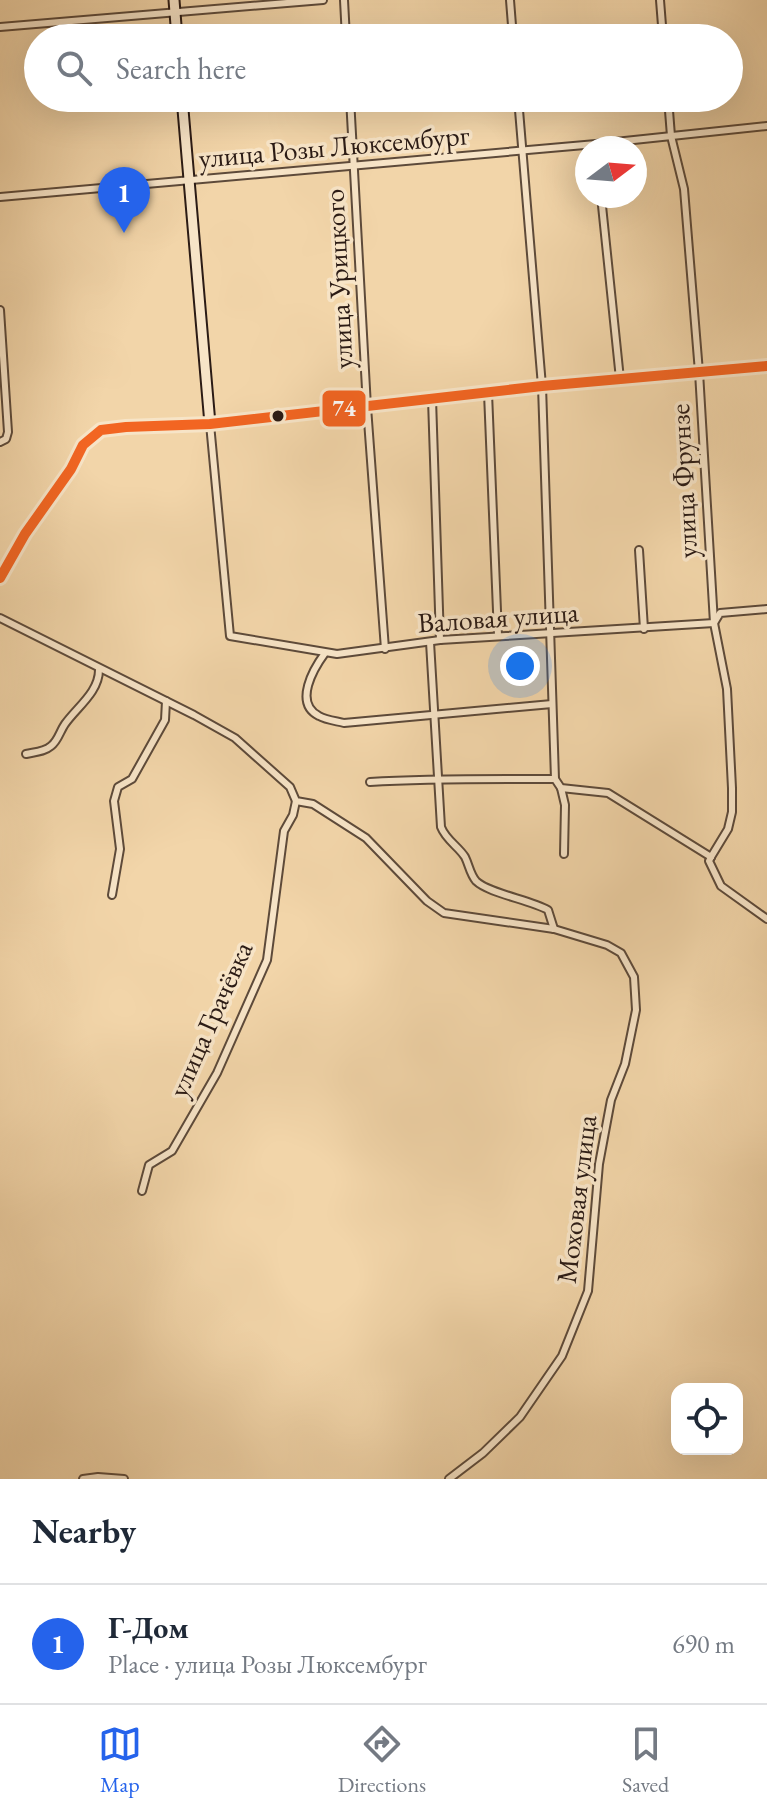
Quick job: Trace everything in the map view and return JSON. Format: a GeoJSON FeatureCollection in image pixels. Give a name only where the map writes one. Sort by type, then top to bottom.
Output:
{"type":"FeatureCollection","features":[{"type":"Feature","properties":{"kind":"main road"},"geometry":{"type":"LineString","coordinates":[[174,0],[176,24]]}},
{"type":"Feature","properties":{"kind":"main road"},"geometry":{"type":"LineString","coordinates":[[183,112],[210,424],[542,386],[767,366]]}},
{"type":"Feature","properties":{"kind":"street"},"geometry":{"type":"LineString","coordinates":[[38,24],[323,0]]}},
{"type":"Feature","properties":{"kind":"street"},"geometry":{"type":"LineString","coordinates":[[344,0],[345,24]]}},
{"type":"Feature","properties":{"kind":"street"},"geometry":{"type":"LineString","coordinates":[[510,0],[512,24]]}},
{"type":"Feature","properties":{"kind":"street"},"geometry":{"type":"LineString","coordinates":[[660,0],[662,24]]}},
{"type":"Feature","properties":{"kind":"street"},"geometry":{"type":"LineString","coordinates":[[0,27],[24,25]]}},
{"type":"Feature","properties":{"kind":"street","name":"улица Урицкого"},"geometry":{"type":"LineString","coordinates":[[351,112],[367,407],[385,649]]}},
{"type":"Feature","properties":{"kind":"street"},"geometry":{"type":"LineString","coordinates":[[519,112],[542,386],[555,779],[565,805],[564,854]]}},
{"type":"Feature","properties":{"kind":"street","name":"улица Фрунзе"},"geometry":{"type":"LineString","coordinates":[[669,112],[671,136],[679,157],[684,189],[714,623],[727,689],[732,812],[728,829],[711,857]]}},
{"type":"Feature","properties":{"kind":"street","name":"улица Розы Люксембург"},"geometry":{"type":"LineString","coordinates":[[647,139],[767,126]]}},
{"type":"Feature","properties":{"kind":"street","name":"улица Розы Люксембург"},"geometry":{"type":"LineString","coordinates":[[0,197],[575,147]]}},
{"type":"Feature","properties":{"kind":"street"},"geometry":{"type":"LineString","coordinates":[[602,208],[620,380]]}},
{"type":"Feature","properties":{"kind":"street"},"geometry":{"type":"LineString","coordinates":[[0,310],[7,395],[3,440]]}},
{"type":"Feature","properties":{"kind":"street"},"geometry":{"type":"LineString","coordinates":[[488,393],[498,635]]}},
{"type":"Feature","properties":{"kind":"street"},"geometry":{"type":"LineString","coordinates":[[432,399],[440,640]]}},
{"type":"Feature","properties":{"kind":"street"},"geometry":{"type":"LineString","coordinates":[[0,578],[25,534],[71,469],[83,445],[101,430],[210,424]]}},
{"type":"Feature","properties":{"kind":"street","name":"Валовая улица"},"geometry":{"type":"LineString","coordinates":[[210,424],[230,636],[325,653],[498,635],[714,623],[720,613],[767,609]]}},
{"type":"Feature","properties":{"kind":"street"},"geometry":{"type":"LineString","coordinates":[[639,550],[644,629]]}},
{"type":"Feature","properties":{"kind":"street"},"geometry":{"type":"LineString","coordinates":[[0,618],[235,738],[290,787],[296,801]]}},
{"type":"Feature","properties":{"kind":"street"},"geometry":{"type":"LineString","coordinates":[[430,642],[441,827],[445,836],[465,857],[476,881],[548,910],[554,929]]}},
{"type":"Feature","properties":{"kind":"street"},"geometry":{"type":"LineString","coordinates":[[325,653],[307,687],[311,709],[318,716],[344,723],[552,704]]}},
{"type":"Feature","properties":{"kind":"street"},"geometry":{"type":"LineString","coordinates":[[26,754],[53,745],[64,725],[99,680],[99,670]]}},
{"type":"Feature","properties":{"kind":"street"},"geometry":{"type":"LineString","coordinates":[[112,895],[120,849],[114,801],[118,787],[132,779],[165,720],[166,701]]}},
{"type":"Feature","properties":{"kind":"street"},"geometry":{"type":"LineString","coordinates":[[370,782],[555,779]]}},
{"type":"Feature","properties":{"kind":"street"},"geometry":{"type":"LineString","coordinates":[[561,788],[608,793],[711,857],[709,861],[721,886],[767,919]]}},
{"type":"Feature","properties":{"kind":"street","name":"Моховая улица"},"geometry":{"type":"LineString","coordinates":[[296,801],[313,804],[366,838],[427,901],[444,913],[554,929],[607,945],[621,953],[634,977],[636,1010],[625,1064],[611,1100],[599,1164],[588,1291],[562,1356],[520,1417],[483,1453],[449,1479]]}},
{"type":"Feature","properties":{"kind":"street","name":"улица Грачёвка"},"geometry":{"type":"LineString","coordinates":[[142,1191],[149,1165],[172,1151],[217,1073],[267,960],[284,831],[293,815],[296,801]]}},
{"type":"Feature","properties":{"kind":"street"},"geometry":{"type":"LineString","coordinates":[[83,1479],[124,1479]]}},
{"type":"Feature","properties":{"kind":"transit line","name":"74"},"geometry":{"type":"LineString","coordinates":[[0,578],[25,534],[71,469],[83,445],[101,430],[210,424],[542,386],[767,366]]}},
{"type":"Feature","properties":{"kind":"place","name":"Г-Дом"},"geometry":{"type":"Point","coordinates":[124,233]}}]}
